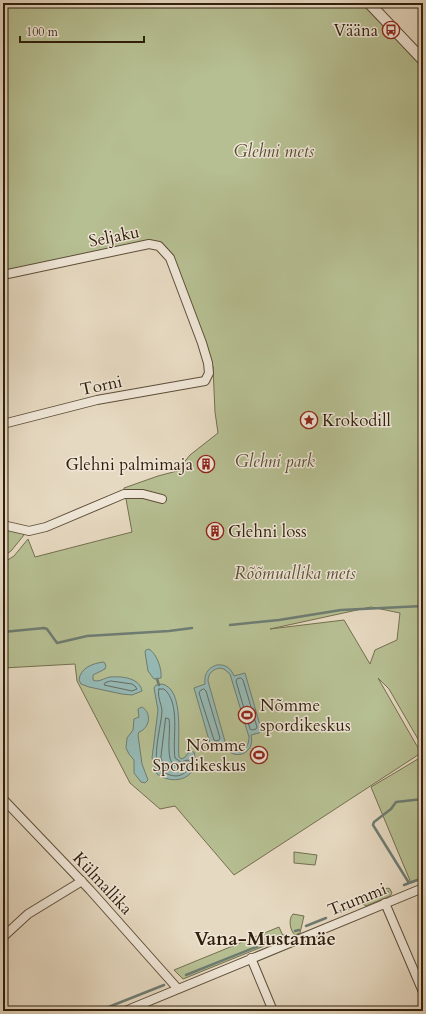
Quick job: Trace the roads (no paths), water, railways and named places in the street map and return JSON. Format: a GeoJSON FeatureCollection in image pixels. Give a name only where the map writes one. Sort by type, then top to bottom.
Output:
{"type":"FeatureCollection","features":[{"type":"Feature","properties":{"kind":"street"},"geometry":{"type":"LineString","coordinates":[[370,3],[423,60]]}},
{"type":"Feature","properties":{"kind":"street","name":"Seljaku"},"geometry":{"type":"LineString","coordinates":[[3,275],[149,244],[159,246],[170,258],[202,343],[208,363],[209,373],[205,380]]}},
{"type":"Feature","properties":{"kind":"street","name":"Torni"},"geometry":{"type":"LineString","coordinates":[[3,424],[97,400],[205,380]]}},
{"type":"Feature","properties":{"kind":"street"},"geometry":{"type":"LineString","coordinates":[[3,525],[29,531],[46,527],[124,494],[143,494],[162,499]]}},
{"type":"Feature","properties":{"kind":"street","name":"Külmallika"},"geometry":{"type":"LineString","coordinates":[[3,799],[82,881],[178,989]]}},
{"type":"Feature","properties":{"kind":"street"},"geometry":{"type":"LineString","coordinates":[[3,937],[28,914],[82,881]]}},
{"type":"Feature","properties":{"kind":"street","name":"Trummi"},"geometry":{"type":"LineString","coordinates":[[125,1011],[423,888]]}},
{"type":"Feature","properties":{"kind":"street"},"geometry":{"type":"LineString","coordinates":[[385,903],[423,992]]}},
{"type":"Feature","properties":{"kind":"street"},"geometry":{"type":"LineString","coordinates":[[251,958],[273,1011]]}},
{"type":"Feature","properties":{"kind":"water"},"geometry":{"type":"Polygon","coordinates":[[[149,649],[152,651],[158,662],[161,670],[161,678],[154,679],[148,671],[145,652],[149,649]]]}},
{"type":"Feature","properties":{"kind":"water"},"geometry":{"type":"Polygon","coordinates":[[[104,662],[106,666],[105,669],[93,675],[93,680],[99,681],[110,677],[130,679],[138,683],[142,691],[132,695],[122,694],[81,684],[79,680],[84,669],[104,662]]]}},
{"type":"Feature","properties":{"kind":"water"},"geometry":{"type":"Polygon","coordinates":[[[217,665],[227,667],[234,676],[245,673],[262,732],[251,735],[252,742],[250,748],[242,754],[237,755],[231,753],[223,743],[211,747],[194,688],[205,684],[207,672],[217,665]],[[220,668],[213,670],[208,681],[226,745],[231,750],[239,752],[244,750],[247,746],[249,737],[230,674],[224,669],[220,668]]]}},
{"type":"Feature","properties":{"kind":"water"},"geometry":{"type":"Polygon","coordinates":[[[162,684],[169,688],[174,695],[177,705],[179,757],[182,759],[190,751],[194,752],[195,761],[194,768],[190,773],[185,777],[172,780],[157,774],[152,758],[158,710],[154,688],[156,685],[162,684]]]}},
{"type":"Feature","properties":{"kind":"water"},"geometry":{"type":"Polygon","coordinates":[[[142,707],[148,716],[146,727],[139,732],[138,735],[142,764],[148,780],[145,783],[141,782],[134,773],[134,760],[126,748],[127,738],[133,730],[134,719],[139,717],[138,709],[142,707]]]}},
{"type":"Feature","properties":{"kind":"waterway"},"geometry":{"type":"LineString","coordinates":[[230,625],[279,620],[341,610],[423,606]]}},
{"type":"Feature","properties":{"kind":"waterway"},"geometry":{"type":"LineString","coordinates":[[3,632],[44,628],[47,629],[57,643],[87,636],[169,631],[192,628]]}},
{"type":"Feature","properties":{"kind":"waterway"},"geometry":{"type":"LineString","coordinates":[[157,679],[159,685]]}},
{"type":"Feature","properties":{"kind":"waterway"},"geometry":{"type":"LineString","coordinates":[[404,885],[409,883],[373,825],[374,822],[391,809],[396,802],[423,799]]}},
{"type":"Feature","properties":{"kind":"waterway"},"geometry":{"type":"LineString","coordinates":[[409,883],[423,878]]}},
{"type":"Feature","properties":{"kind":"waterway"},"geometry":{"type":"LineString","coordinates":[[363,903],[388,892]]}},
{"type":"Feature","properties":{"kind":"waterway"},"geometry":{"type":"LineString","coordinates":[[339,912],[350,908]]}},
{"type":"Feature","properties":{"kind":"waterway"},"geometry":{"type":"LineString","coordinates":[[306,926],[326,918]]}},
{"type":"Feature","properties":{"kind":"waterway"},"geometry":{"type":"LineString","coordinates":[[295,931],[299,930]]}},
{"type":"Feature","properties":{"kind":"waterway"},"geometry":{"type":"LineString","coordinates":[[186,975],[286,935]]}},
{"type":"Feature","properties":{"kind":"waterway"},"geometry":{"type":"LineString","coordinates":[[106,1008],[164,985]]}},
{"type":"Feature","properties":{"kind":"place","name":"Vääna"},"geometry":{"type":"Point","coordinates":[391,30]}},
{"type":"Feature","properties":{"kind":"place","name":"Krokodill"},"geometry":{"type":"Point","coordinates":[309,420]}},
{"type":"Feature","properties":{"kind":"place","name":"Glehni palmimaja"},"geometry":{"type":"Point","coordinates":[206,464]}},
{"type":"Feature","properties":{"kind":"place","name":"Glehni loss"},"geometry":{"type":"Point","coordinates":[215,531]}},
{"type":"Feature","properties":{"kind":"place","name":"Nõmme spordikeskus"},"geometry":{"type":"Point","coordinates":[247,715]}},
{"type":"Feature","properties":{"kind":"place","name":"Nõmme Spordikeskus"},"geometry":{"type":"Point","coordinates":[259,755]}},
{"type":"Feature","properties":{"kind":"district","name":"Vana-Mustamäe"},"geometry":{"type":"Point","coordinates":[265,938]}},
{"type":"Feature","properties":{"kind":"park label","name":"Glehni mets"},"geometry":{"type":"Point","coordinates":[274,151]}},
{"type":"Feature","properties":{"kind":"park label","name":"Glehni park"},"geometry":{"type":"Point","coordinates":[275,461]}},
{"type":"Feature","properties":{"kind":"park label","name":"Rõõmuallika mets"},"geometry":{"type":"Point","coordinates":[295,573]}}]}
